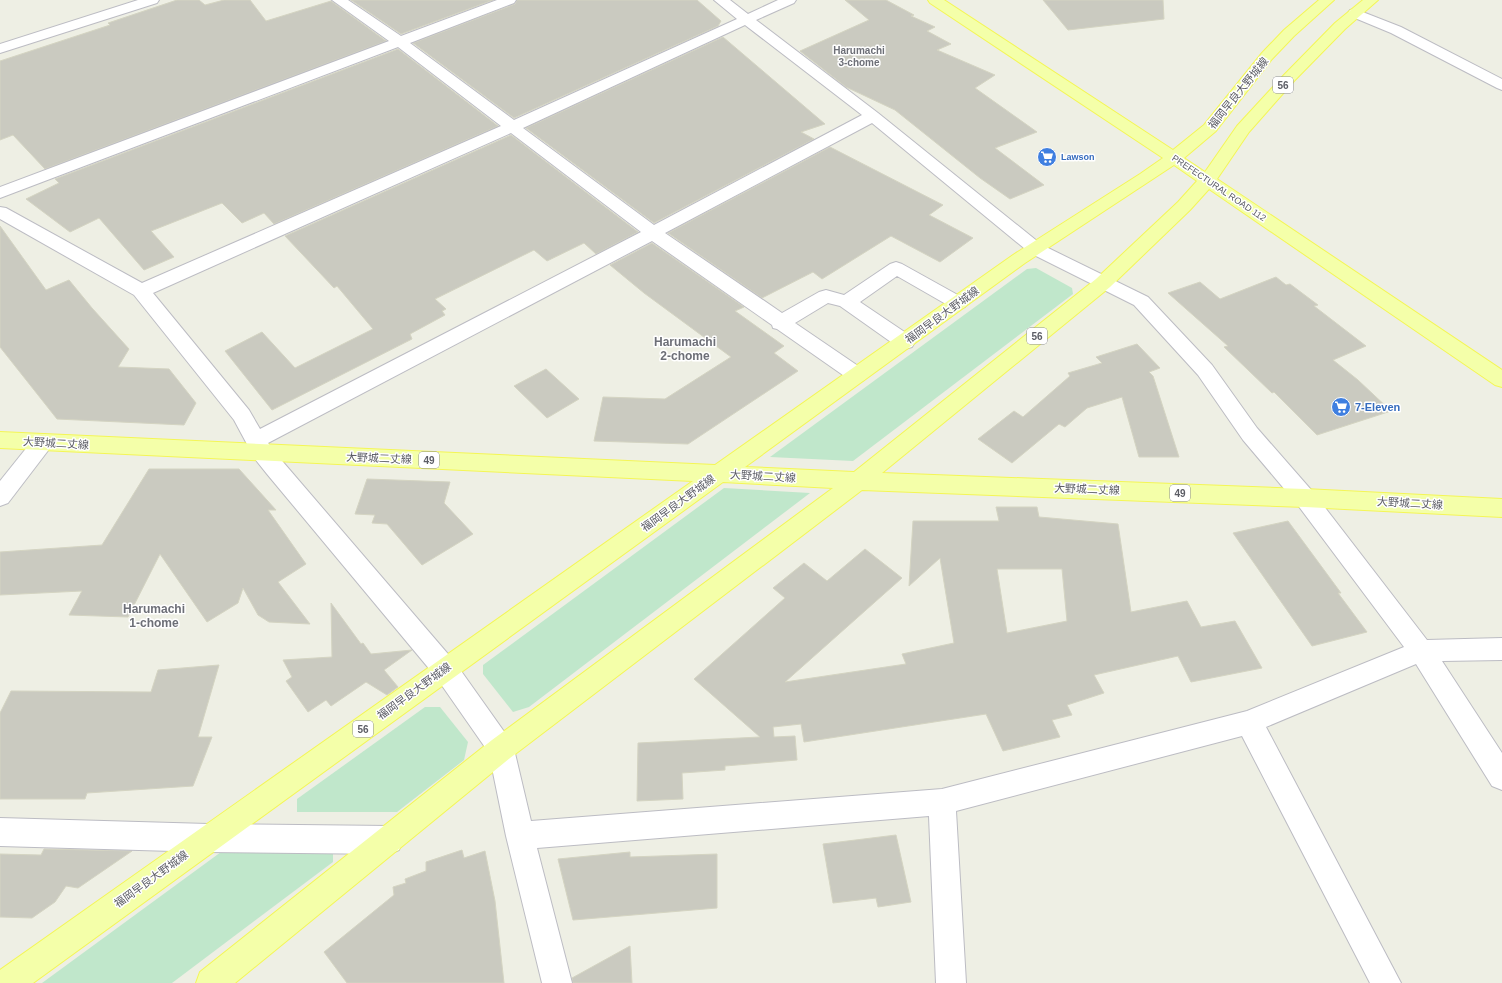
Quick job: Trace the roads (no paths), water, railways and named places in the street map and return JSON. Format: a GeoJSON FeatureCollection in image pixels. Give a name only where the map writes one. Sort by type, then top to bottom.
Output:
{"type":"FeatureCollection","features":[{"type":"Feature","properties":{"kind":"main road","name":"PREFECTURAL ROAD 112"},"geometry":{"type":"LineString","coordinates":[[935,0],[1207,180],[1502,380]]}},
{"type":"Feature","properties":{"kind":"main road","name":"福岡早良大野城線"},"geometry":{"type":"LineString","coordinates":[[7,983],[958,303],[1036,249],[1174,158],[1210,128],[1289,32],[1327,0]]}},
{"type":"Feature","properties":{"kind":"main road","name":"56"},"geometry":{"type":"LineString","coordinates":[[211,983],[501,749],[858,481],[1103,283],[1184,206],[1207,180],[1243,129],[1289,78],[1340,26],[1371,0]]}},
{"type":"Feature","properties":{"kind":"main road","name":"大野城二丈線"},"geometry":{"type":"LineString","coordinates":[[0,440],[260,446],[592,467],[858,481],[1305,498],[1502,508]]}},
{"type":"Feature","properties":{"kind":"street"},"geometry":{"type":"LineString","coordinates":[[0,49],[152,0]]}},
{"type":"Feature","properties":{"kind":"street"},"geometry":{"type":"LineString","coordinates":[[339,0],[400,42],[653,233],[780,323],[857,375]]}},
{"type":"Feature","properties":{"kind":"street"},"geometry":{"type":"LineString","coordinates":[[0,193],[509,0]]}},
{"type":"Feature","properties":{"kind":"street"},"geometry":{"type":"LineString","coordinates":[[721,0],[748,19],[873,116],[1036,249],[1141,301],[1206,370],[1250,434],[1305,498],[1421,651],[1502,777]]}},
{"type":"Feature","properties":{"kind":"street"},"geometry":{"type":"LineString","coordinates":[[141,291],[512,127],[789,0]]}},
{"type":"Feature","properties":{"kind":"street"},"geometry":{"type":"LineString","coordinates":[[1355,13],[1396,30],[1502,85]]}},
{"type":"Feature","properties":{"kind":"street"},"geometry":{"type":"LineString","coordinates":[[260,446],[653,233],[873,116]]}},
{"type":"Feature","properties":{"kind":"street"},"geometry":{"type":"LineString","coordinates":[[0,212],[141,291],[242,416],[260,446],[445,669],[501,749],[520,836],[557,983]]}},
{"type":"Feature","properties":{"kind":"street"},"geometry":{"type":"LineString","coordinates":[[847,302],[896,268],[958,303]]}},
{"type":"Feature","properties":{"kind":"street"},"geometry":{"type":"LineString","coordinates":[[780,323],[826,296],[847,302],[905,342]]}},
{"type":"Feature","properties":{"kind":"street"},"geometry":{"type":"LineString","coordinates":[[0,497],[43,442]]}},
{"type":"Feature","properties":{"kind":"street"},"geometry":{"type":"LineString","coordinates":[[520,836],[942,802],[1249,722],[1421,651],[1502,649]]}},
{"type":"Feature","properties":{"kind":"street"},"geometry":{"type":"LineString","coordinates":[[1249,722],[1386,983]]}},
{"type":"Feature","properties":{"kind":"street"},"geometry":{"type":"LineString","coordinates":[[942,802],[951,983]]}},
{"type":"Feature","properties":{"kind":"street"},"geometry":{"type":"LineString","coordinates":[[0,832],[208,838],[389,840]]}},
{"type":"Feature","properties":{"kind":"place","name":"Lawson"},"geometry":{"type":"Point","coordinates":[1047,157]}},
{"type":"Feature","properties":{"kind":"place","name":"7-Eleven"},"geometry":{"type":"Point","coordinates":[1341,407]}},
{"type":"Feature","properties":{"kind":"district","name":"Harumachi 3-chome"},"geometry":{"type":"Point","coordinates":[859,56]}},
{"type":"Feature","properties":{"kind":"district","name":"Harumachi 2-chome"},"geometry":{"type":"Point","coordinates":[685,349]}},
{"type":"Feature","properties":{"kind":"district","name":"Harumachi 1-chome"},"geometry":{"type":"Point","coordinates":[154,616]}}]}
